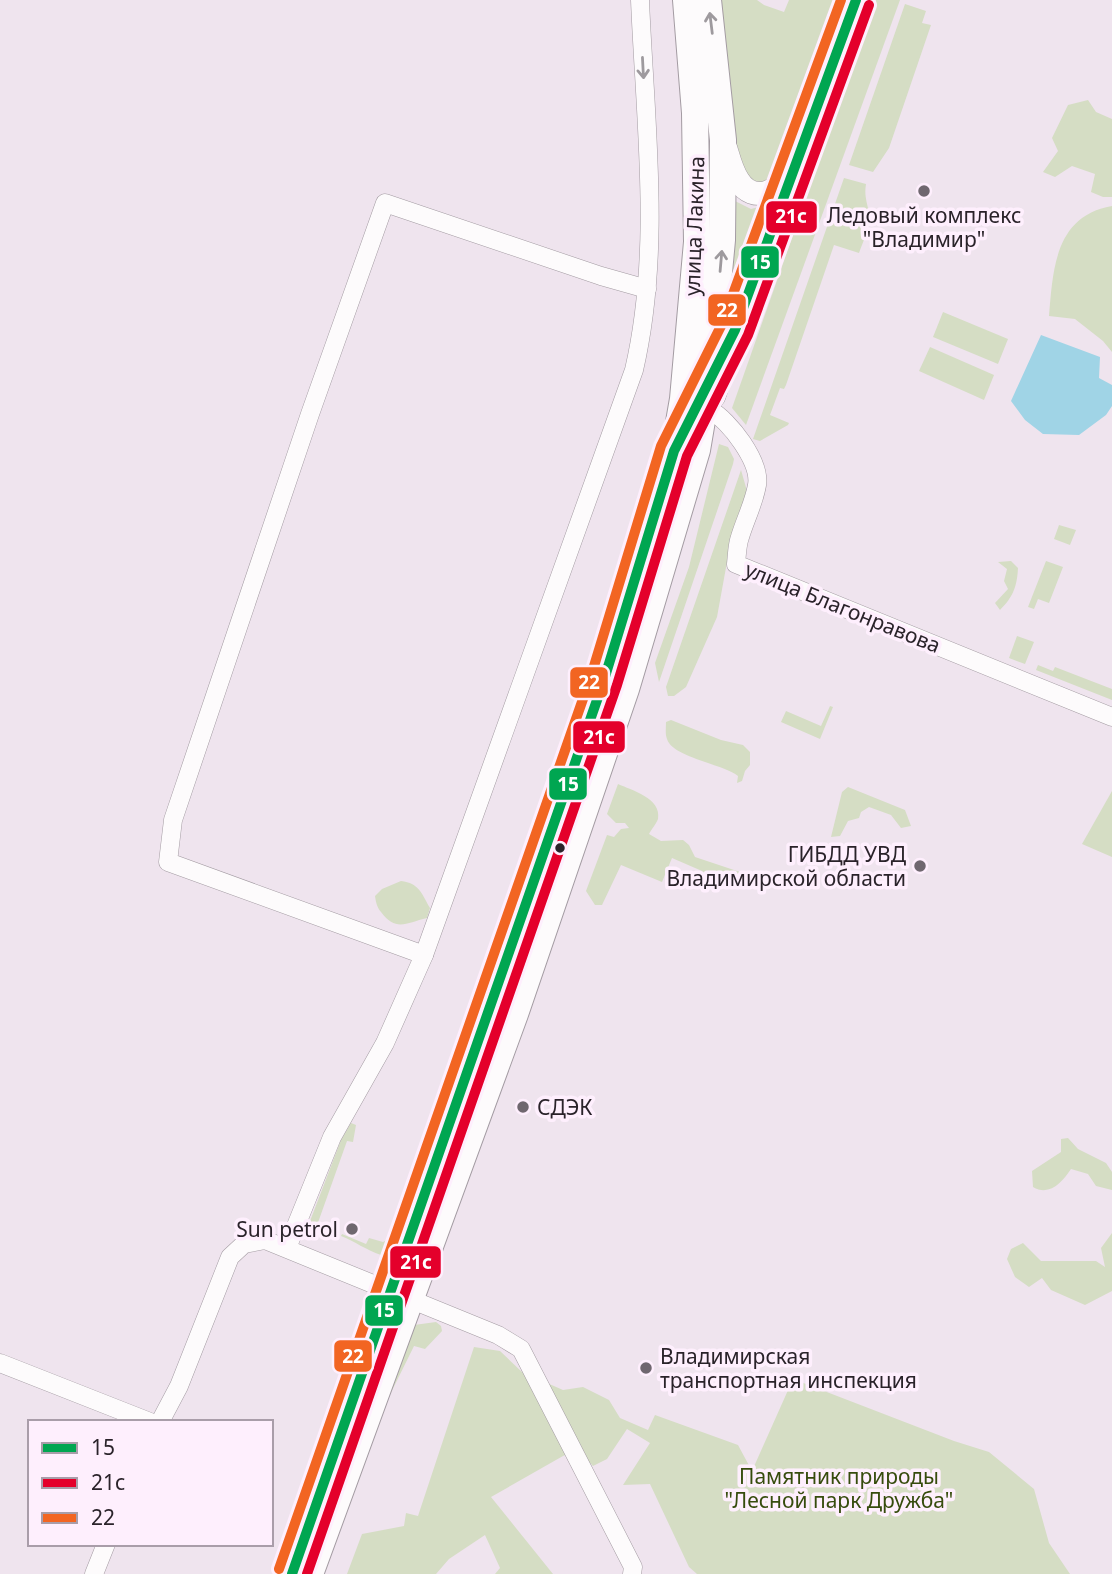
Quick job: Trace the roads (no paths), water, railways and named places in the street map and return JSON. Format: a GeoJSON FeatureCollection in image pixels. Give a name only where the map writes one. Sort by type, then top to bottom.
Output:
{"type":"FeatureCollection","features":[{"type":"Feature","properties":{"kind":"highway","name":"улица Лакина"},"geometry":{"type":"LineString","coordinates":[[685,451],[683,399],[697,242],[695,113],[686,0]]}},
{"type":"Feature","properties":{"kind":"highway","name":"улица Лакина"},"geometry":{"type":"LineString","coordinates":[[685,451],[731,323],[722,240],[723,140],[708,0]]}},
{"type":"Feature","properties":{"kind":"highway"},"geometry":{"type":"LineString","coordinates":[[310,1574],[460,1099],[685,451]]}},
{"type":"Feature","properties":{"kind":"highway"},"geometry":{"type":"LineString","coordinates":[[292,1574],[400,1295]]}},
{"type":"Feature","properties":{"kind":"main road"},"geometry":{"type":"LineString","coordinates":[[692,297],[702,320],[731,323],[798,163],[856,0]]}},
{"type":"Feature","properties":{"kind":"main road"},"geometry":{"type":"LineString","coordinates":[[723,140],[736,177],[747,190],[754,193],[769,192],[777,188],[786,181],[798,163]]}},
{"type":"Feature","properties":{"kind":"main road"},"geometry":{"type":"LineString","coordinates":[[692,297],[705,399]]}},
{"type":"Feature","properties":{"kind":"street"},"geometry":{"type":"LineString","coordinates":[[287,1248],[332,1137],[385,1042],[424,955],[622,403],[638,350],[647,289],[648,193],[640,0]]}},
{"type":"Feature","properties":{"kind":"street"},"geometry":{"type":"LineString","coordinates":[[424,955],[167,862],[177,807],[310,414],[386,203],[647,289]]}},
{"type":"Feature","properties":{"kind":"street","name":"улица Благонравова"},"geometry":{"type":"LineString","coordinates":[[705,399],[725,420],[744,447],[753,463],[758,482],[739,540],[736,564],[1112,717]]}},
{"type":"Feature","properties":{"kind":"street"},"geometry":{"type":"LineString","coordinates":[[161,1420],[179,1386],[230,1257],[244,1244],[265,1240],[498,1335],[520,1349],[633,1567],[632,1574]]}},
{"type":"Feature","properties":{"kind":"street"},"geometry":{"type":"LineString","coordinates":[[0,1363],[145,1420]]}},
{"type":"Feature","properties":{"kind":"street"},"geometry":{"type":"LineString","coordinates":[[94,1574],[105,1546]]}},
{"type":"Feature","properties":{"kind":"water"},"geometry":{"type":"Polygon","coordinates":[[[1041,335],[1100,357],[1099,378],[1112,385],[1112,406],[1106,415],[1079,435],[1043,434],[1025,420],[1011,401],[1041,335]]]}},
{"type":"Feature","properties":{"kind":"place","name":"Ледовый комплекс \"Владимир\""},"geometry":{"type":"Point","coordinates":[924,191]}},
{"type":"Feature","properties":{"kind":"place","name":"ГИБДД УВД Владимирской области"},"geometry":{"type":"Point","coordinates":[920,866]}},
{"type":"Feature","properties":{"kind":"place","name":"СДЭК"},"geometry":{"type":"Point","coordinates":[523,1107]}},
{"type":"Feature","properties":{"kind":"place","name":"Sun petrol"},"geometry":{"type":"Point","coordinates":[352,1229]}},
{"type":"Feature","properties":{"kind":"place","name":"Владимирская транспортная инспекция"},"geometry":{"type":"Point","coordinates":[646,1368]}},
{"type":"Feature","properties":{"kind":"park label","name":"Памятник природы \"Лесной парк Дружба\""},"geometry":{"type":"Point","coordinates":[839,1488]}}]}
